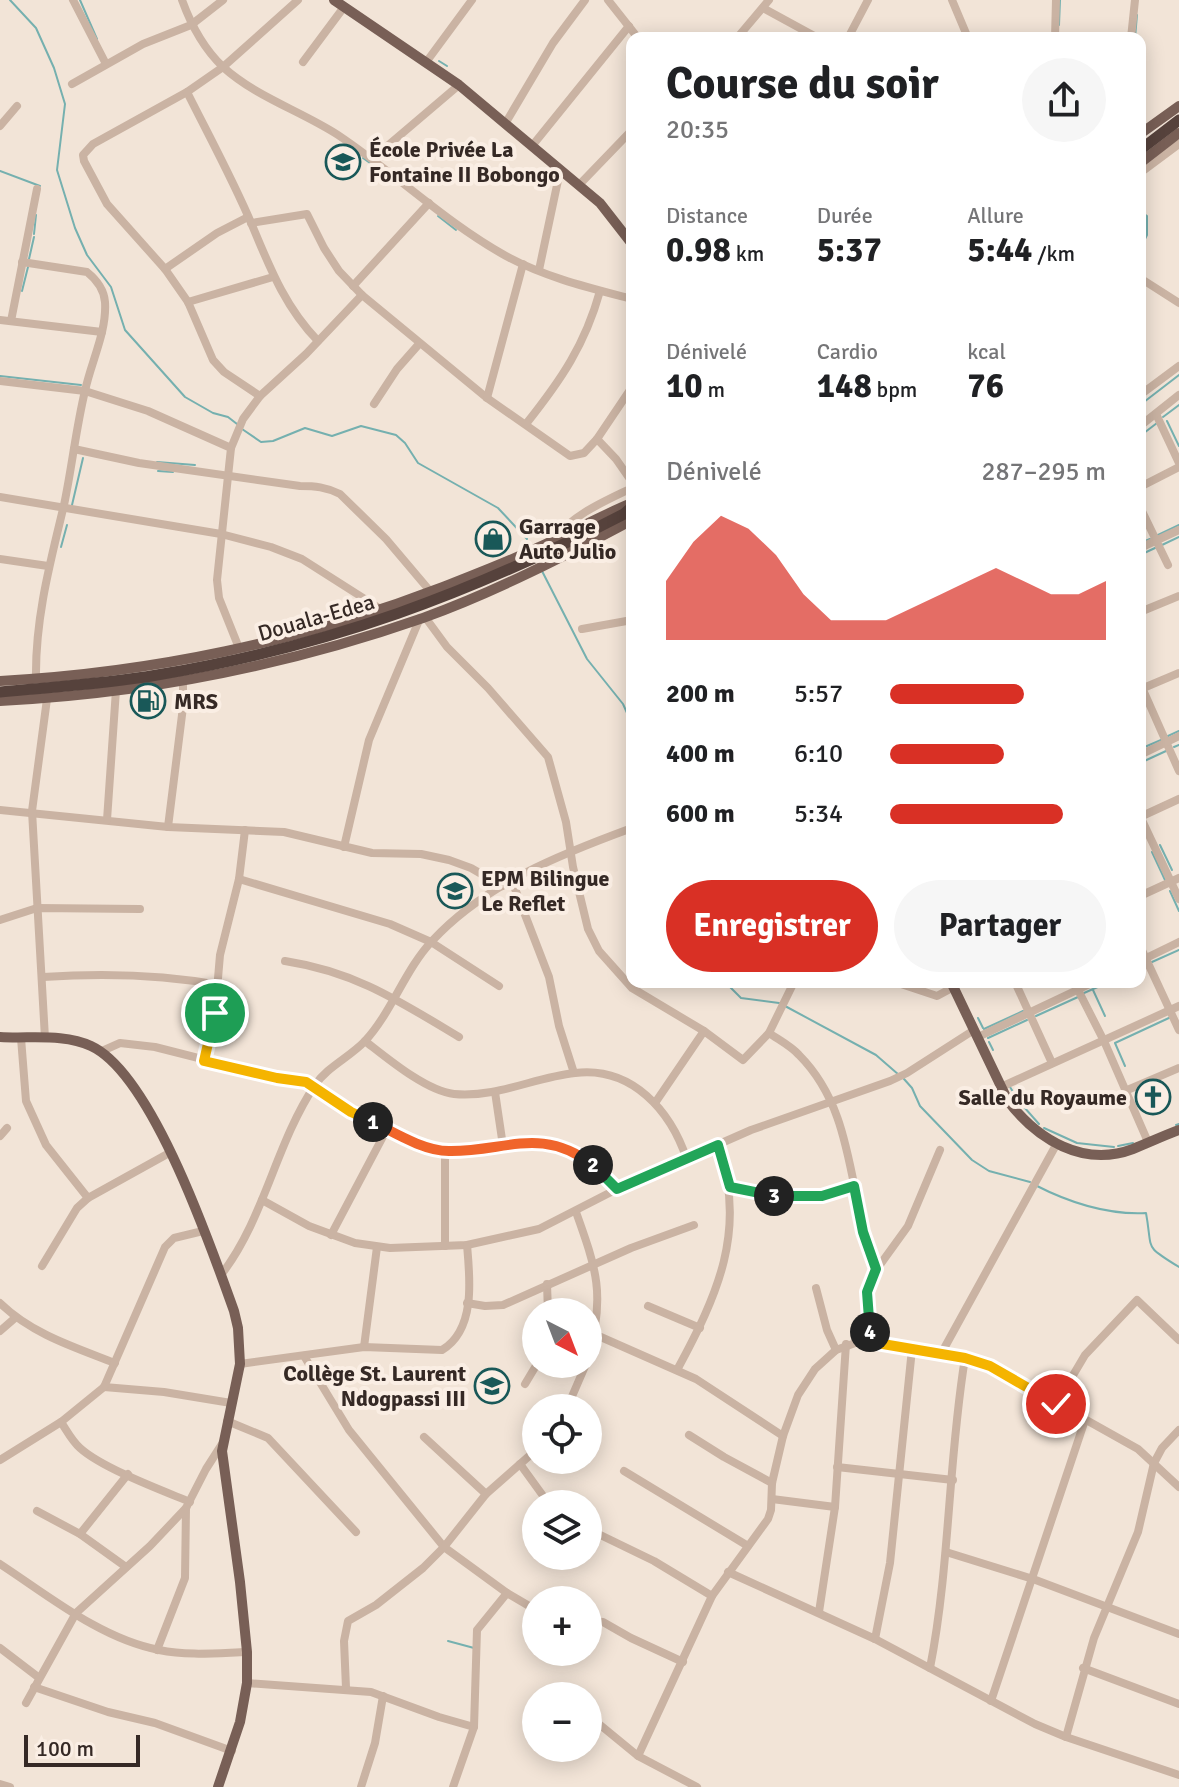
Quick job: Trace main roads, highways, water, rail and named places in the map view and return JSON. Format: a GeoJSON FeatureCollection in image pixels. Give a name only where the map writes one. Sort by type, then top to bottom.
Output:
{"type":"FeatureCollection","features":[{"type":"Feature","properties":{"kind":"highway"},"geometry":{"type":"LineString","coordinates":[[1146,145],[1179,120]]}},
{"type":"Feature","properties":{"kind":"highway","name":"Douala-Edea"},"geometry":{"type":"LineString","coordinates":[[0,692],[158,675],[326,638],[417,608],[493,578],[626,513]]}},
{"type":"Feature","properties":{"kind":"main road"},"geometry":{"type":"LineString","coordinates":[[339,4],[459,85],[600,203],[626,236]]}},
{"type":"Feature","properties":{"kind":"main road"},"geometry":{"type":"LineString","coordinates":[[1146,130],[1179,106]]}},
{"type":"Feature","properties":{"kind":"main road"},"geometry":{"type":"LineString","coordinates":[[1146,158],[1179,133]]}},
{"type":"Feature","properties":{"kind":"main road"},"geometry":{"type":"LineString","coordinates":[[0,681],[130,668],[239,648],[311,630],[430,591],[583,525],[626,512]]}},
{"type":"Feature","properties":{"kind":"main road"},"geometry":{"type":"LineString","coordinates":[[0,701],[47,699],[183,680],[326,647],[422,618],[528,573],[626,513]]}},
{"type":"Feature","properties":{"kind":"main road"},"geometry":{"type":"LineString","coordinates":[[957,988],[1001,1087],[1017,1113],[1056,1145],[1092,1155],[1131,1150],[1179,1130]]}},
{"type":"Feature","properties":{"kind":"main road"},"geometry":{"type":"LineString","coordinates":[[0,1037],[71,1039],[102,1051],[114,1061],[129,1080],[171,1152],[221,1275],[238,1328],[240,1364],[222,1444],[247,1652],[247,1683],[232,1751],[218,1787]]}},
{"type":"Feature","properties":{"kind":"waterway"},"geometry":{"type":"LineString","coordinates":[[10,0],[36,28],[54,68],[65,104],[57,170],[75,228],[87,255],[111,287],[125,330],[185,397],[237,424]]}},
{"type":"Feature","properties":{"kind":"waterway"},"geometry":{"type":"LineString","coordinates":[[80,0],[97,39]]}},
{"type":"Feature","properties":{"kind":"waterway"},"geometry":{"type":"LineString","coordinates":[[1059,25],[1060,0]]}},
{"type":"Feature","properties":{"kind":"waterway"},"geometry":{"type":"LineString","coordinates":[[1136,32],[1137,15]]}},
{"type":"Feature","properties":{"kind":"waterway"},"geometry":{"type":"LineString","coordinates":[[439,61],[447,66]]}},
{"type":"Feature","properties":{"kind":"waterway"},"geometry":{"type":"LineString","coordinates":[[363,158],[384,173]]}},
{"type":"Feature","properties":{"kind":"waterway"},"geometry":{"type":"LineString","coordinates":[[0,171],[40,186]]}},
{"type":"Feature","properties":{"kind":"waterway"},"geometry":{"type":"LineString","coordinates":[[34,234],[36,215]]}},
{"type":"Feature","properties":{"kind":"waterway"},"geometry":{"type":"LineString","coordinates":[[1146,215],[1146,237]]}},
{"type":"Feature","properties":{"kind":"waterway"},"geometry":{"type":"LineString","coordinates":[[438,216],[456,230]]}},
{"type":"Feature","properties":{"kind":"waterway"},"geometry":{"type":"LineString","coordinates":[[29,259],[34,237]]}},
{"type":"Feature","properties":{"kind":"waterway"},"geometry":{"type":"LineString","coordinates":[[22,291],[28,267]]}},
{"type":"Feature","properties":{"kind":"waterway"},"geometry":{"type":"LineString","coordinates":[[1146,400],[1179,375]]}},
{"type":"Feature","properties":{"kind":"waterway"},"geometry":{"type":"LineString","coordinates":[[0,376],[81,385]]}},
{"type":"Feature","properties":{"kind":"waterway"},"geometry":{"type":"LineString","coordinates":[[1163,417],[1179,405]]}},
{"type":"Feature","properties":{"kind":"waterway"},"geometry":{"type":"LineString","coordinates":[[1167,421],[1179,446]]}},
{"type":"Feature","properties":{"kind":"waterway"},"geometry":{"type":"LineString","coordinates":[[1146,431],[1157,423]]}},
{"type":"Feature","properties":{"kind":"waterway"},"geometry":{"type":"LineString","coordinates":[[242,429],[261,442],[273,441],[305,428],[332,436],[361,426],[396,435],[418,463],[498,508],[527,539]]}},
{"type":"Feature","properties":{"kind":"waterway"},"geometry":{"type":"LineString","coordinates":[[72,505],[83,458]]}},
{"type":"Feature","properties":{"kind":"waterway"},"geometry":{"type":"LineString","coordinates":[[157,462],[195,465]]}},
{"type":"Feature","properties":{"kind":"waterway"},"geometry":{"type":"LineString","coordinates":[[158,471],[173,472]]}},
{"type":"Feature","properties":{"kind":"waterway"},"geometry":{"type":"LineString","coordinates":[[61,547],[67,525]]}},
{"type":"Feature","properties":{"kind":"waterway"},"geometry":{"type":"LineString","coordinates":[[1158,535],[1179,525]]}},
{"type":"Feature","properties":{"kind":"waterway"},"geometry":{"type":"LineString","coordinates":[[1162,545],[1179,537]]}},
{"type":"Feature","properties":{"kind":"waterway"},"geometry":{"type":"LineString","coordinates":[[1146,541],[1150,539]]}},
{"type":"Feature","properties":{"kind":"waterway"},"geometry":{"type":"LineString","coordinates":[[1146,552],[1155,548]]}},
{"type":"Feature","properties":{"kind":"waterway"},"geometry":{"type":"LineString","coordinates":[[542,571],[587,659],[626,711]]}},
{"type":"Feature","properties":{"kind":"waterway"},"geometry":{"type":"LineString","coordinates":[[1168,736],[1179,731]]}},
{"type":"Feature","properties":{"kind":"waterway"},"geometry":{"type":"LineString","coordinates":[[1146,746],[1161,740]]}},
{"type":"Feature","properties":{"kind":"waterway"},"geometry":{"type":"LineString","coordinates":[[1174,747],[1179,745]]}},
{"type":"Feature","properties":{"kind":"waterway"},"geometry":{"type":"LineString","coordinates":[[1146,760],[1166,751]]}},
{"type":"Feature","properties":{"kind":"waterway"},"geometry":{"type":"LineString","coordinates":[[1160,845],[1172,870]]}},
{"type":"Feature","properties":{"kind":"waterway"},"geometry":{"type":"LineString","coordinates":[[1152,852],[1165,880]]}},
{"type":"Feature","properties":{"kind":"waterway"},"geometry":{"type":"LineString","coordinates":[[1170,891],[1179,911]]}},
{"type":"Feature","properties":{"kind":"waterway"},"geometry":{"type":"LineString","coordinates":[[1152,962],[1179,950]]}},
{"type":"Feature","properties":{"kind":"waterway"},"geometry":{"type":"LineString","coordinates":[[731,988],[741,998],[779,1003]]}},
{"type":"Feature","properties":{"kind":"waterway"},"geometry":{"type":"LineString","coordinates":[[1084,993],[1095,988]]}},
{"type":"Feature","properties":{"kind":"waterway"},"geometry":{"type":"LineString","coordinates":[[1093,990],[1105,1016]]}},
{"type":"Feature","properties":{"kind":"waterway"},"geometry":{"type":"LineString","coordinates":[[1036,1016],[1078,997]]}},
{"type":"Feature","properties":{"kind":"waterway"},"geometry":{"type":"LineString","coordinates":[[785,1006],[876,1055],[899,1075]]}},
{"type":"Feature","properties":{"kind":"waterway"},"geometry":{"type":"LineString","coordinates":[[984,1029],[1023,1011]]}},
{"type":"Feature","properties":{"kind":"waterway"},"geometry":{"type":"LineString","coordinates":[[1125,1066],[1115,1043],[1171,1017]]}},
{"type":"Feature","properties":{"kind":"waterway"},"geometry":{"type":"LineString","coordinates":[[978,1018],[983,1028]]}},
{"type":"Feature","properties":{"kind":"waterway"},"geometry":{"type":"LineString","coordinates":[[988,1038],[1027,1020]]}},
{"type":"Feature","properties":{"kind":"waterway"},"geometry":{"type":"LineString","coordinates":[[989,1042],[993,1050]]}},
{"type":"Feature","properties":{"kind":"waterway"},"geometry":{"type":"LineString","coordinates":[[904,1079],[920,1106],[972,1160],[989,1171],[1030,1182]]}},
{"type":"Feature","properties":{"kind":"waterway"},"geometry":{"type":"LineString","coordinates":[[1010,1087],[1015,1095]]}},
{"type":"Feature","properties":{"kind":"waterway"},"geometry":{"type":"LineString","coordinates":[[1016,1098],[1039,1124]]}},
{"type":"Feature","properties":{"kind":"waterway"},"geometry":{"type":"LineString","coordinates":[[1044,1128],[1077,1143],[1114,1147]]}},
{"type":"Feature","properties":{"kind":"waterway"},"geometry":{"type":"LineString","coordinates":[[1118,1146],[1133,1143]]}},
{"type":"Feature","properties":{"kind":"waterway"},"geometry":{"type":"LineString","coordinates":[[1035,1185],[1089,1206],[1117,1212],[1146,1213],[1152,1246],[1179,1267]]}},
{"type":"Feature","properties":{"kind":"waterway"},"geometry":{"type":"LineString","coordinates":[[448,1641],[474,1648]]}},
{"type":"Feature","properties":{"kind":"place","name":"École Privée La Fontaine II Bobongo"},"geometry":{"type":"Point","coordinates":[343,162]}},
{"type":"Feature","properties":{"kind":"place","name":"Garrage Auto Julio"},"geometry":{"type":"Point","coordinates":[493,539]}},
{"type":"Feature","properties":{"kind":"place","name":"MRS"},"geometry":{"type":"Point","coordinates":[148,701]}},
{"type":"Feature","properties":{"kind":"place","name":"EPM Bilingue Le Reflet"},"geometry":{"type":"Point","coordinates":[455,891]}},
{"type":"Feature","properties":{"kind":"place","name":"Salle du Royaume"},"geometry":{"type":"Point","coordinates":[1153,1097]}},
{"type":"Feature","properties":{"kind":"place","name":"Collège St. Laurent Ndogpassi III"},"geometry":{"type":"Point","coordinates":[492,1386]}}]}
